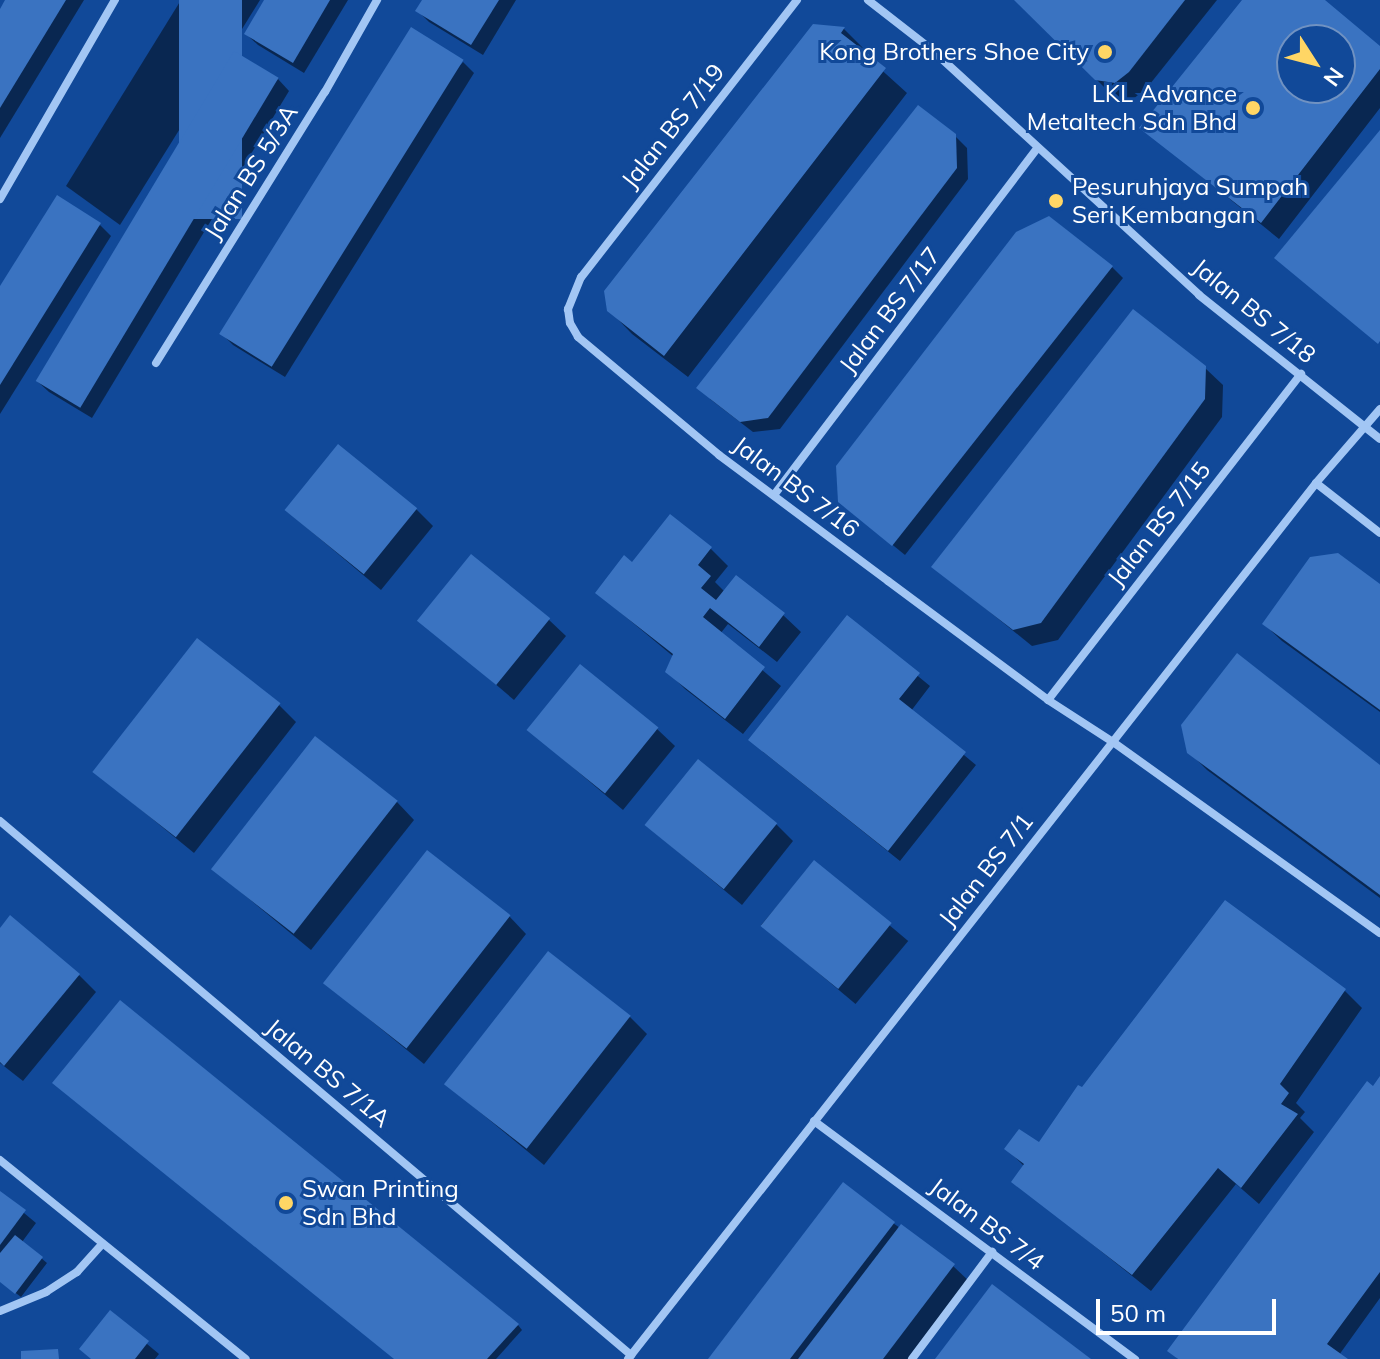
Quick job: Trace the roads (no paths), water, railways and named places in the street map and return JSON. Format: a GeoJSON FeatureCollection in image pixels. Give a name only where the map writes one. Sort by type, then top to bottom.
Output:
{"type":"FeatureCollection","features":[{"type":"Feature","properties":{"kind":"street"},"geometry":{"type":"LineString","coordinates":[[0,199],[115,0]]}},
{"type":"Feature","properties":{"kind":"street","name":"Jalan BS 5/3A"},"geometry":{"type":"LineString","coordinates":[[156,363],[325,92],[377,0]]}},
{"type":"Feature","properties":{"kind":"street","name":"Jalan BS 7/19"},"geometry":{"type":"LineString","coordinates":[[581,277],[797,0]]}},
{"type":"Feature","properties":{"kind":"street","name":"Jalan BS 7/18"},"geometry":{"type":"LineString","coordinates":[[868,0],[931,49],[1199,295],[1380,439]]}},
{"type":"Feature","properties":{"kind":"street","name":"Jalan BS 7/17"},"geometry":{"type":"LineString","coordinates":[[774,495],[1037,149]]}},
{"type":"Feature","properties":{"kind":"street","name":"Jalan BS 7/16"},"geometry":{"type":"LineString","coordinates":[[581,277],[568,309],[570,323],[578,337],[719,455],[1048,700],[1113,742]]}},
{"type":"Feature","properties":{"kind":"street","name":"Jalan BS 7/15"},"geometry":{"type":"LineString","coordinates":[[1048,700],[1301,374]]}},
{"type":"Feature","properties":{"kind":"street","name":"Jalan BS 7/1"},"geometry":{"type":"LineString","coordinates":[[629,1357],[1316,483],[1380,409]]}},
{"type":"Feature","properties":{"kind":"street"},"geometry":{"type":"LineString","coordinates":[[1316,483],[1380,533]]}},
{"type":"Feature","properties":{"kind":"street"},"geometry":{"type":"LineString","coordinates":[[1113,742],[1380,933]]}},
{"type":"Feature","properties":{"kind":"street","name":"Jalan BS 7/1A"},"geometry":{"type":"LineString","coordinates":[[0,821],[629,1357]]}},
{"type":"Feature","properties":{"kind":"street","name":"Jalan BS 7/4"},"geometry":{"type":"LineString","coordinates":[[814,1121],[1135,1359]]}},
{"type":"Feature","properties":{"kind":"street"},"geometry":{"type":"LineString","coordinates":[[0,1160],[246,1359]]}},
{"type":"Feature","properties":{"kind":"street"},"geometry":{"type":"LineString","coordinates":[[0,1311],[46,1292],[77,1272],[102,1244]]}},
{"type":"Feature","properties":{"kind":"street"},"geometry":{"type":"LineString","coordinates":[[912,1359],[992,1252]]}},
{"type":"Feature","properties":{"kind":"place","name":"Kong Brothers Shoe City"},"geometry":{"type":"Point","coordinates":[1105,52]}},
{"type":"Feature","properties":{"kind":"place","name":"LKL Advance Metaltech Sdn Bhd"},"geometry":{"type":"Point","coordinates":[1253,108]}},
{"type":"Feature","properties":{"kind":"place","name":"Pesuruhjaya Sumpah Seri Kembangan"},"geometry":{"type":"Point","coordinates":[1056,201]}},
{"type":"Feature","properties":{"kind":"place","name":"Swan Printing Sdn Bhd"},"geometry":{"type":"Point","coordinates":[286,1203]}}]}
